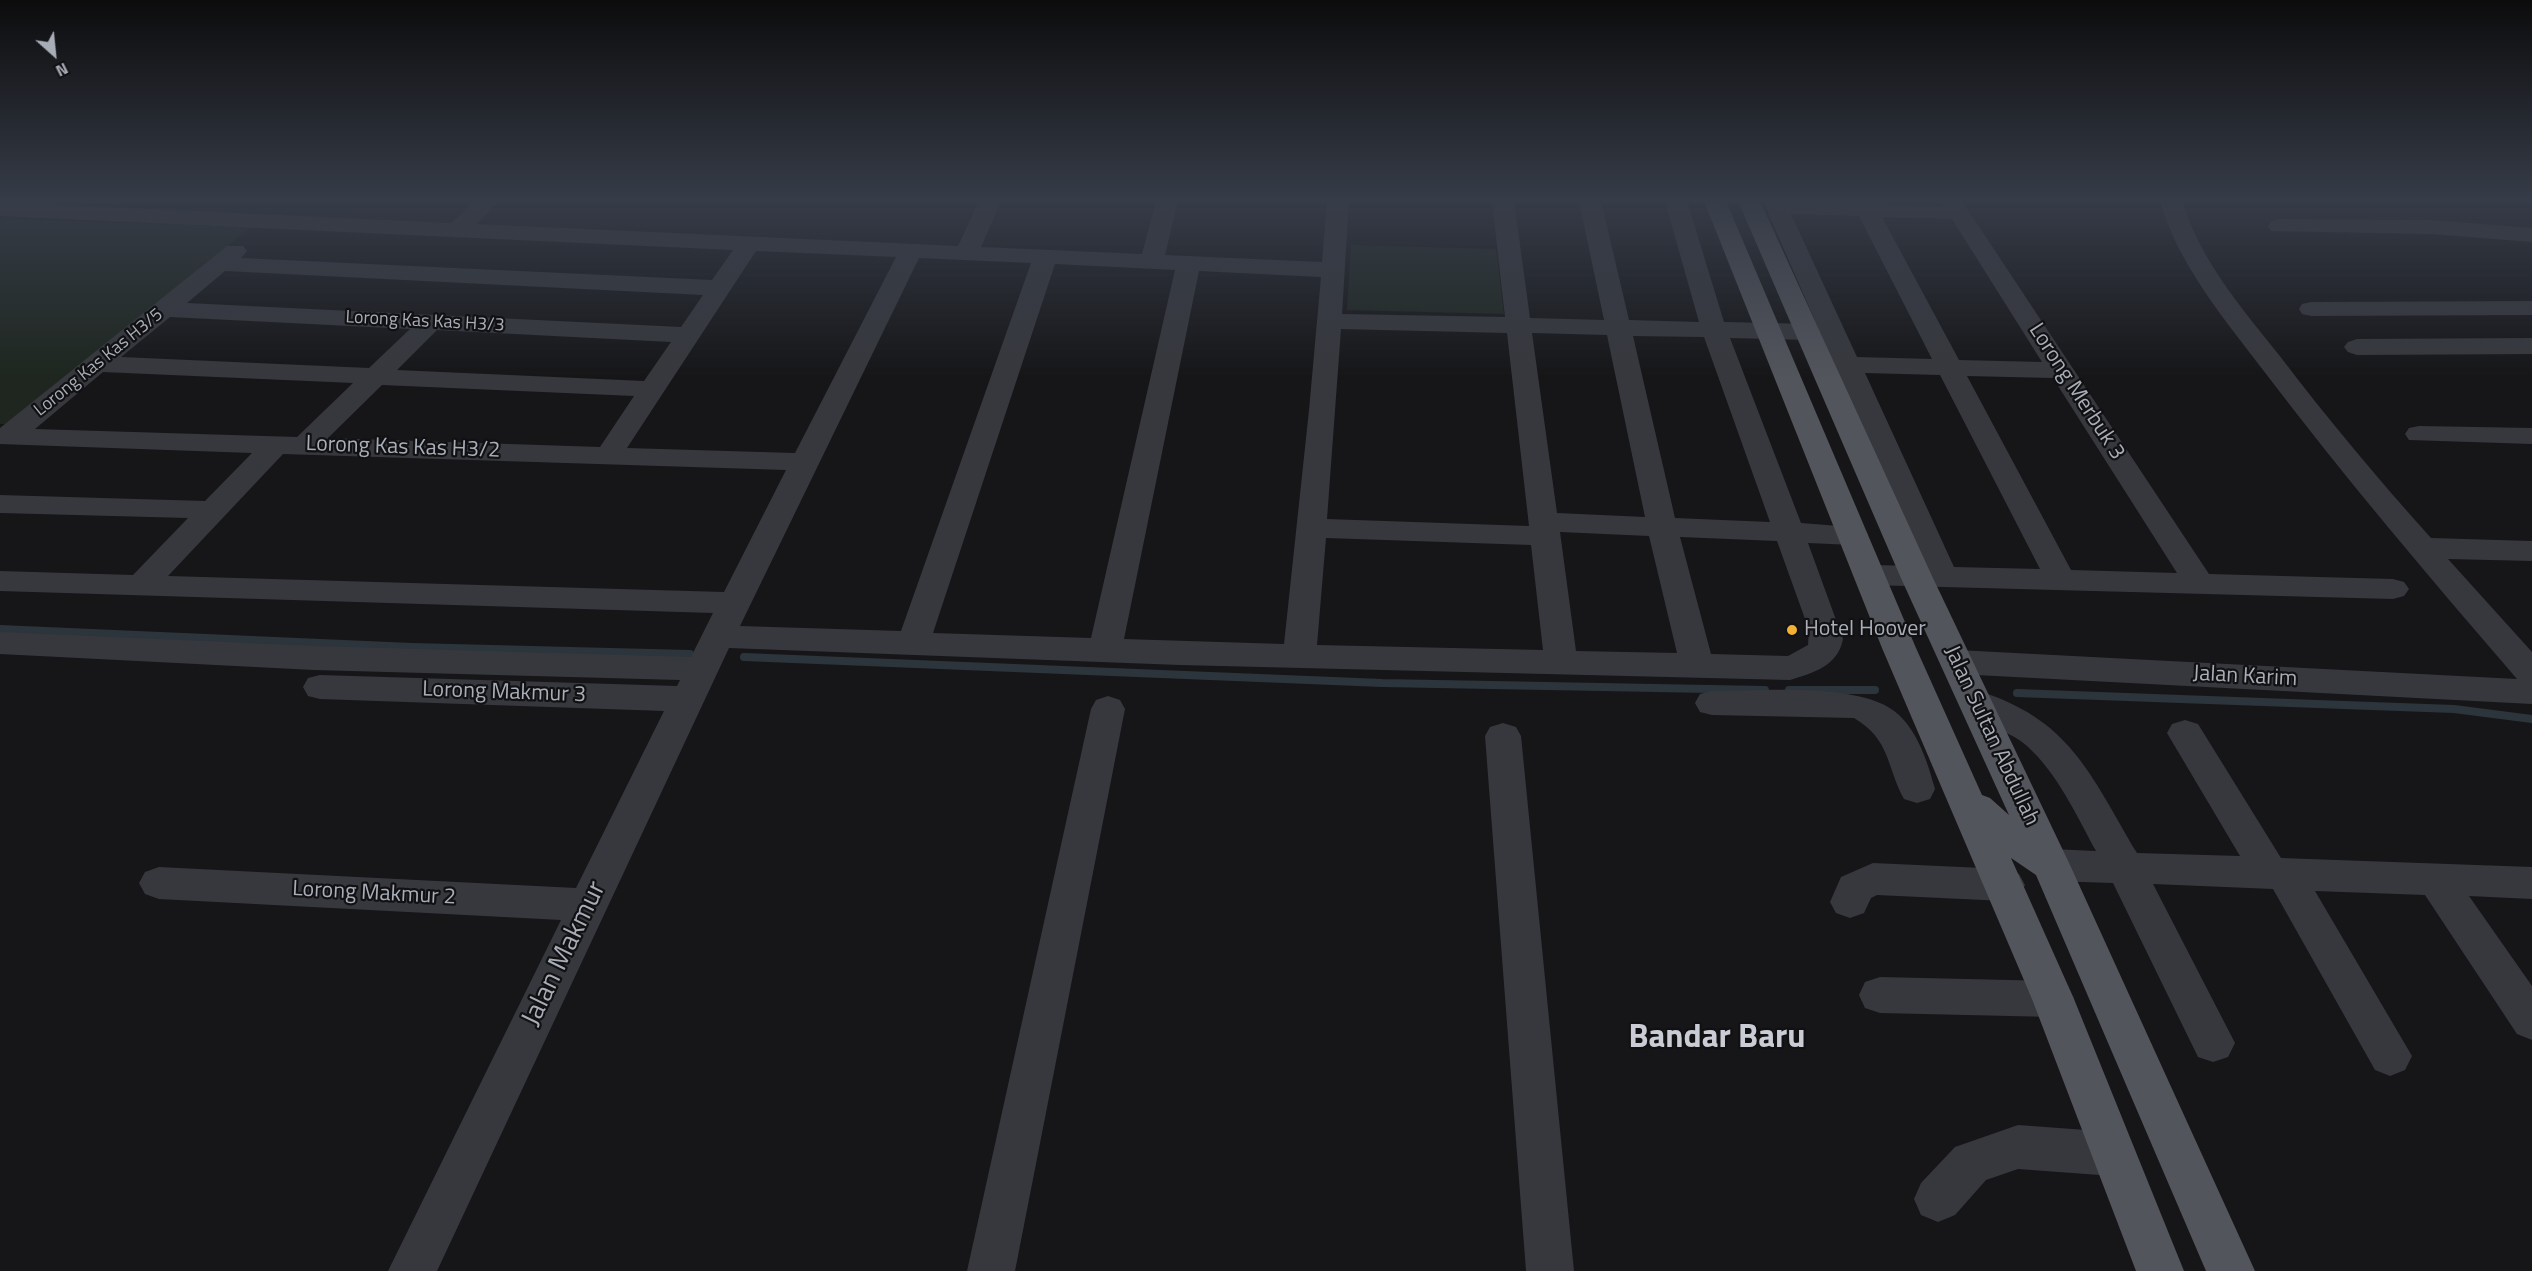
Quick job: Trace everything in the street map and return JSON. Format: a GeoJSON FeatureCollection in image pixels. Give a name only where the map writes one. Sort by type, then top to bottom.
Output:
{"type":"FeatureCollection","features":[{"type":"Feature","properties":{"kind":"main road","name":"Jalan Sultan Abdullah"},"geometry":{"type":"LineString","coordinates":[[1739,260],[1869,575],[2053,999],[2160,1271]]}},
{"type":"Feature","properties":{"kind":"main road","name":"Jalan Sultan Abdullah"},"geometry":{"type":"LineString","coordinates":[[1776,260],[1808,332],[1929,577],[1957,662],[2051,865],[2231,1271]]}},
{"type":"Feature","properties":{"kind":"main road"},"geometry":{"type":"LineString","coordinates":[[1959,784],[2009,838],[2051,865],[2028,882],[2025,892],[2025,934]]}},
{"type":"Feature","properties":{"kind":"street","name":"Lorong Kas Kas H3/5"},"geometry":{"type":"LineString","coordinates":[[5,436],[98,364],[225,260]]}},
{"type":"Feature","properties":{"kind":"street"},"geometry":{"type":"LineString","coordinates":[[399,321],[464,260]]}},
{"type":"Feature","properties":{"kind":"street"},"geometry":{"type":"LineString","coordinates":[[609,454],[737,260]]}},
{"type":"Feature","properties":{"kind":"street","name":"Jalan Makmur"},"geometry":{"type":"LineString","coordinates":[[412,1271],[710,652],[906,260]]}},
{"type":"Feature","properties":{"kind":"street"},"geometry":{"type":"LineString","coordinates":[[913,643],[1044,260]]}},
{"type":"Feature","properties":{"kind":"street"},"geometry":{"type":"LineString","coordinates":[[1107,260],[1333,270]]}},
{"type":"Feature","properties":{"kind":"street"},"geometry":{"type":"LineString","coordinates":[[1299,656],[1334,260]]}},
{"type":"Feature","properties":{"kind":"street"},"geometry":{"type":"LineString","coordinates":[[1511,260],[1561,662]]}},
{"type":"Feature","properties":{"kind":"street"},"geometry":{"type":"LineString","coordinates":[[1604,260],[1662,526],[1697,666]]}},
{"type":"Feature","properties":{"kind":"street"},"geometry":{"type":"LineString","coordinates":[[0,642],[336,658],[710,652],[913,643],[1299,656],[1790,668],[1824,652],[1827,639],[1826,630],[1714,330],[1693,260]]}},
{"type":"Feature","properties":{"kind":"street"},"geometry":{"type":"LineString","coordinates":[[1801,260],[1848,365],[1929,577]]}},
{"type":"Feature","properties":{"kind":"street"},"geometry":{"type":"LineString","coordinates":[[1894,260],[2061,580]]}},
{"type":"Feature","properties":{"kind":"street","name":"Lorong Merbuk 3"},"geometry":{"type":"LineString","coordinates":[[1990,260],[2200,584]]}},
{"type":"Feature","properties":{"kind":"street"},"geometry":{"type":"LineString","coordinates":[[2197,260],[2214,289],[2303,407],[2421,548],[2532,674]]}},
{"type":"Feature","properties":{"kind":"street"},"geometry":{"type":"LineString","coordinates":[[220,264],[718,288]]}},
{"type":"Feature","properties":{"kind":"street"},"geometry":{"type":"LineString","coordinates":[[1105,650],[1188,265]]}},
{"type":"Feature","properties":{"kind":"street"},"geometry":{"type":"LineString","coordinates":[[2311,309],[2532,308]]}},
{"type":"Feature","properties":{"kind":"street","name":"Lorong Kas Kas H3/3"},"geometry":{"type":"LineString","coordinates":[[164,309],[686,335]]}},
{"type":"Feature","properties":{"kind":"street"},"geometry":{"type":"LineString","coordinates":[[1329,321],[1808,332]]}},
{"type":"Feature","properties":{"kind":"street"},"geometry":{"type":"LineString","coordinates":[[141,585],[213,510],[375,376],[430,322]]}},
{"type":"Feature","properties":{"kind":"street"},"geometry":{"type":"LineString","coordinates":[[2357,347],[2532,346]]}},
{"type":"Feature","properties":{"kind":"street"},"geometry":{"type":"LineString","coordinates":[[98,364],[652,389]]}},
{"type":"Feature","properties":{"kind":"street"},"geometry":{"type":"LineString","coordinates":[[1848,365],[2062,370]]}},
{"type":"Feature","properties":{"kind":"street"},"geometry":{"type":"LineString","coordinates":[[2419,434],[2532,436]]}},
{"type":"Feature","properties":{"kind":"street","name":"Lorong Kas Kas H3/2"},"geometry":{"type":"LineString","coordinates":[[5,436],[806,462]]}},
{"type":"Feature","properties":{"kind":"street"},"geometry":{"type":"LineString","coordinates":[[0,504],[213,510]]}},
{"type":"Feature","properties":{"kind":"street"},"geometry":{"type":"LineString","coordinates":[[1312,528],[1544,529],[1662,526],[1853,535]]}},
{"type":"Feature","properties":{"kind":"street"},"geometry":{"type":"LineString","coordinates":[[2421,548],[2532,551]]}},
{"type":"Feature","properties":{"kind":"street"},"geometry":{"type":"LineString","coordinates":[[1869,575],[2393,589]]}},
{"type":"Feature","properties":{"kind":"street"},"geometry":{"type":"LineString","coordinates":[[0,581],[141,585],[710,652]]}},
{"type":"Feature","properties":{"kind":"street","name":"Lorong Makmur 3"},"geometry":{"type":"LineString","coordinates":[[320,687],[710,652]]}},
{"type":"Feature","properties":{"kind":"street","name":"Jalan Karim"},"geometry":{"type":"LineString","coordinates":[[1957,662],[2532,692]]}},
{"type":"Feature","properties":{"kind":"street"},"geometry":{"type":"LineString","coordinates":[[1975,702],[2031,731],[2064,762],[2125,867],[2213,1043]]}},
{"type":"Feature","properties":{"kind":"street"},"geometry":{"type":"LineString","coordinates":[[1712,703],[1852,705],[1866,708],[1884,718],[1898,736],[1915,781],[1959,784]]}},
{"type":"Feature","properties":{"kind":"street"},"geometry":{"type":"LineString","coordinates":[[991,1271],[1108,709]]}},
{"type":"Feature","properties":{"kind":"street"},"geometry":{"type":"LineString","coordinates":[[2185,733],[2277,873],[2390,1056]]}},
{"type":"Feature","properties":{"kind":"street"},"geometry":{"type":"LineString","coordinates":[[1503,736],[1550,1271]]}},
{"type":"Feature","properties":{"kind":"street"},"geometry":{"type":"LineString","coordinates":[[2051,865],[2532,883]]}},
{"type":"Feature","properties":{"kind":"street"},"geometry":{"type":"LineString","coordinates":[[1850,902],[1855,888],[1873,879],[2005,885]]}},
{"type":"Feature","properties":{"kind":"street"},"geometry":{"type":"LineString","coordinates":[[2435,879],[2532,1021]]}},
{"type":"Feature","properties":{"kind":"street","name":"Lorong Makmur 2"},"geometry":{"type":"LineString","coordinates":[[159,883],[588,905]]}},
{"type":"Feature","properties":{"kind":"street"},"geometry":{"type":"LineString","coordinates":[[1880,995],[2053,999]]}},
{"type":"Feature","properties":{"kind":"street"},"geometry":{"type":"LineString","coordinates":[[1938,1199],[1971,1163],[2018,1148],[2114,1154]]}},
{"type":"Feature","properties":{"kind":"shaded area"},"geometry":{"type":"Polygon","coordinates":[[[0,260],[210,260],[7,424],[0,424],[0,260]]]}},
{"type":"Feature","properties":{"kind":"shaded area"},"geometry":{"type":"Polygon","coordinates":[[[1350,260],[1497,260],[1504,314],[1347,310],[1350,260]]]}},
{"type":"Feature","properties":{"kind":"waterway"},"geometry":{"type":"LineString","coordinates":[[0,629],[412,647],[690,654]]}},
{"type":"Feature","properties":{"kind":"waterway"},"geometry":{"type":"LineString","coordinates":[[744,657],[1382,683],[1765,690]]}},
{"type":"Feature","properties":{"kind":"waterway"},"geometry":{"type":"LineString","coordinates":[[1789,690],[1875,690]]}},
{"type":"Feature","properties":{"kind":"waterway"},"geometry":{"type":"LineString","coordinates":[[2017,693],[2454,709],[2532,719]]}},
{"type":"Feature","properties":{"kind":"place","name":"Hotel Hoover"},"geometry":{"type":"Point","coordinates":[1792,630]}},
{"type":"Feature","properties":{"kind":"district","name":"Bandar Baru"},"geometry":{"type":"Point","coordinates":[1717,1039]}}]}
